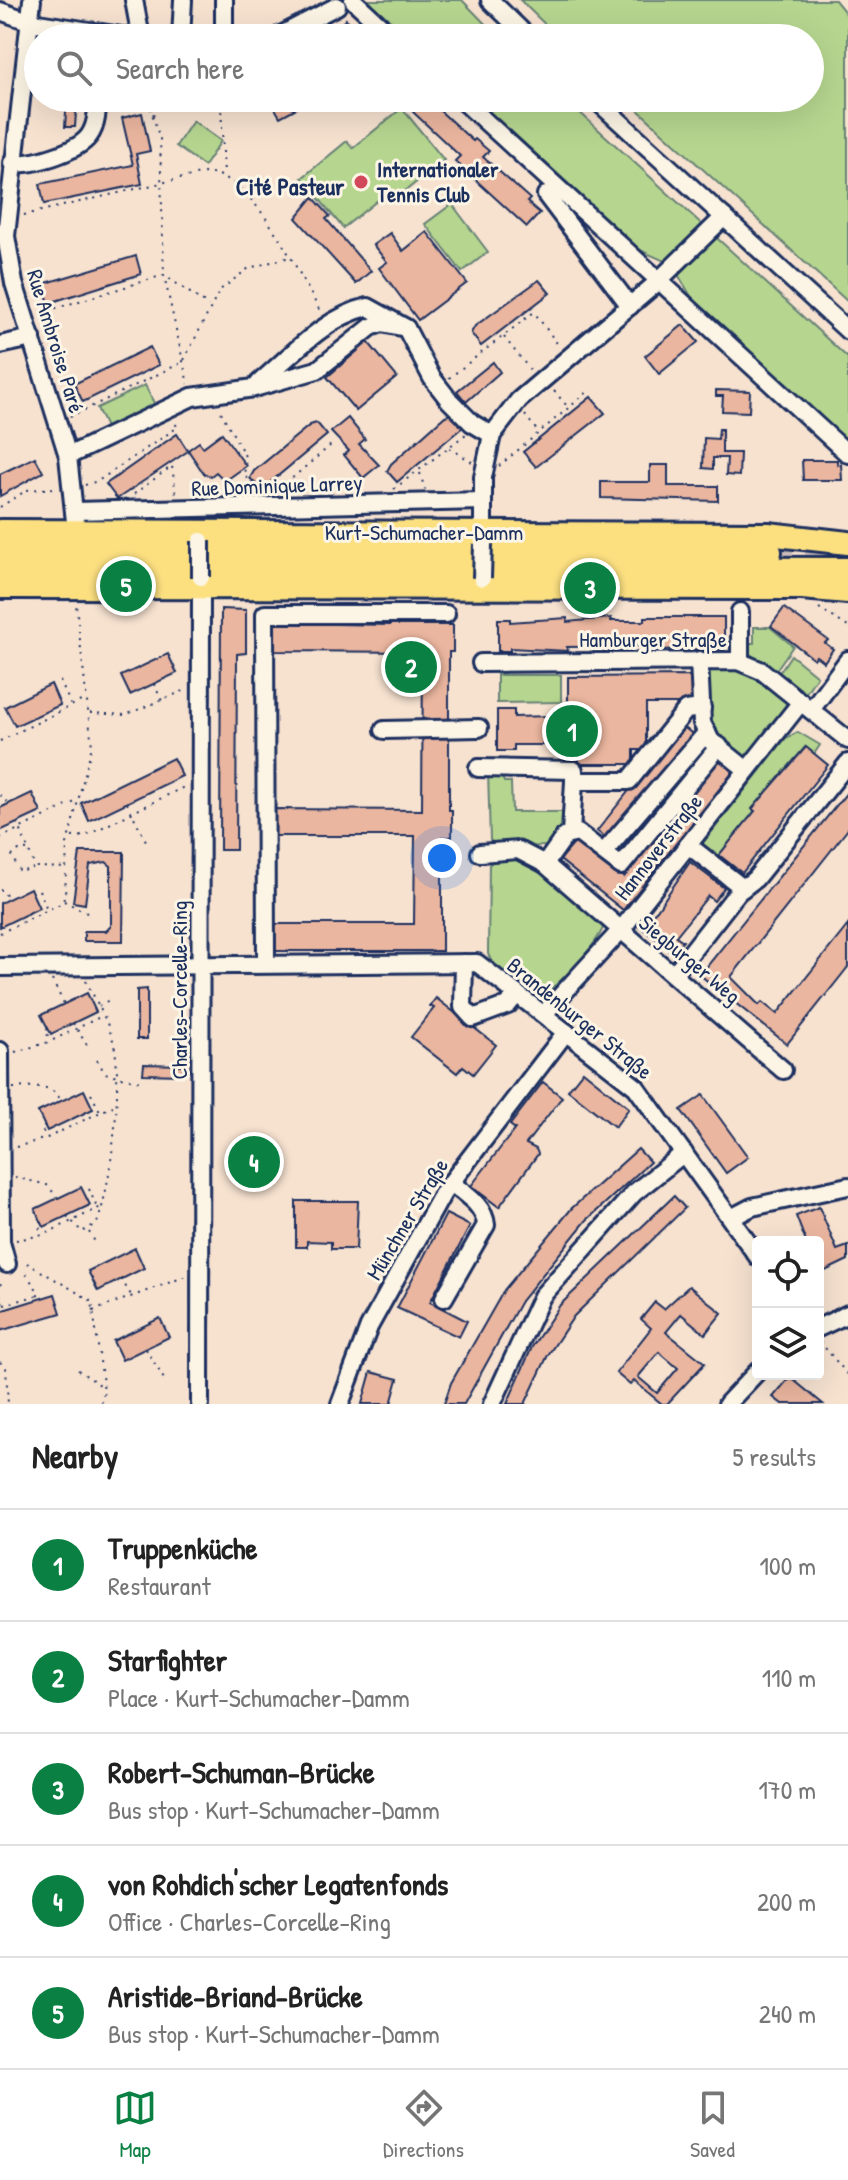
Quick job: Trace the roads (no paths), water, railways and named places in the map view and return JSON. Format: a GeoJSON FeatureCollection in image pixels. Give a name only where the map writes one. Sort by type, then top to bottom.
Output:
{"type":"FeatureCollection","features":[{"type":"Feature","properties":{"kind":"highway"},"geometry":{"type":"LineString","coordinates":[[0,550],[769,552]]}},
{"type":"Feature","properties":{"kind":"highway"},"geometry":{"type":"LineString","coordinates":[[0,567],[848,570]]}},
{"type":"Feature","properties":{"kind":"main road","name":"Kurt-Schumacher-Damm"},"geometry":{"type":"LineString","coordinates":[[0,531],[75,521],[201,536],[482,538],[786,534],[848,543]]}},
{"type":"Feature","properties":{"kind":"main road"},"geometry":{"type":"LineString","coordinates":[[0,587],[201,581],[482,582],[802,588],[848,592]]}},
{"type":"Feature","properties":{"kind":"street","name":"Rue Ambroise Paré"},"geometry":{"type":"LineString","coordinates":[[31,22],[32,0]]}},
{"type":"Feature","properties":{"kind":"street"},"geometry":{"type":"LineString","coordinates":[[134,0],[138,24]]}},
{"type":"Feature","properties":{"kind":"street"},"geometry":{"type":"LineString","coordinates":[[182,24],[183,0]]}},
{"type":"Feature","properties":{"kind":"street"},"geometry":{"type":"LineString","coordinates":[[224,0],[224,24]]}},
{"type":"Feature","properties":{"kind":"street"},"geometry":{"type":"LineString","coordinates":[[490,0],[515,24]]}},
{"type":"Feature","properties":{"kind":"street"},"geometry":{"type":"LineString","coordinates":[[303,24],[345,3],[374,24]]}},
{"type":"Feature","properties":{"kind":"street"},"geometry":{"type":"LineString","coordinates":[[0,11],[41,24]]}},
{"type":"Feature","properties":{"kind":"street","name":"Rue Ambroise Paré"},"geometry":{"type":"LineString","coordinates":[[24,63],[8,156],[6,236],[14,283],[68,456],[75,521]]}},
{"type":"Feature","properties":{"kind":"street"},"geometry":{"type":"LineString","coordinates":[[8,156],[21,164],[73,148],[87,139],[95,127],[96,112]]}},
{"type":"Feature","properties":{"kind":"street"},"geometry":{"type":"LineString","coordinates":[[475,112],[654,285],[848,454]]}},
{"type":"Feature","properties":{"kind":"street"},"geometry":{"type":"LineString","coordinates":[[609,112],[848,331]]}},
{"type":"Feature","properties":{"kind":"street"},"geometry":{"type":"LineString","coordinates":[[546,195],[630,306]]}},
{"type":"Feature","properties":{"kind":"street"},"geometry":{"type":"LineString","coordinates":[[482,582],[482,501],[492,435],[519,400],[654,285],[724,217]]}},
{"type":"Feature","properties":{"kind":"street"},"geometry":{"type":"LineString","coordinates":[[254,388],[327,325],[346,312],[368,307],[406,328],[438,386],[472,423],[492,435]]}},
{"type":"Feature","properties":{"kind":"street"},"geometry":{"type":"LineString","coordinates":[[68,456],[192,397],[254,388],[317,370],[371,327],[382,323],[406,328]]}},
{"type":"Feature","properties":{"kind":"street"},"geometry":{"type":"LineString","coordinates":[[0,345],[32,338]]}},
{"type":"Feature","properties":{"kind":"street","name":"Rue Dominique Larrey"},"geometry":{"type":"LineString","coordinates":[[75,521],[482,501]]}},
{"type":"Feature","properties":{"kind":"street","name":"Charles-Corcelle-Ring"},"geometry":{"type":"LineString","coordinates":[[200,1404],[201,536]]}},
{"type":"Feature","properties":{"kind":"street"},"geometry":{"type":"LineString","coordinates":[[740,612],[740,661]]}},
{"type":"Feature","properties":{"kind":"street"},"geometry":{"type":"LineString","coordinates":[[266,963],[265,614],[446,614]]}},
{"type":"Feature","properties":{"kind":"street"},"geometry":{"type":"LineString","coordinates":[[699,660],[707,732],[747,770]]}},
{"type":"Feature","properties":{"kind":"street","name":"Hannoverstraße"},"geometry":{"type":"LineString","coordinates":[[544,1014],[621,930],[747,770],[848,660]]}},
{"type":"Feature","properties":{"kind":"street","name":"Hamburger Straße"},"geometry":{"type":"LineString","coordinates":[[481,663],[740,661],[762,671],[848,740]]}},
{"type":"Feature","properties":{"kind":"street"},"geometry":{"type":"LineString","coordinates":[[574,781],[629,781],[686,710],[702,708]]}},
{"type":"Feature","properties":{"kind":"street"},"geometry":{"type":"LineString","coordinates":[[384,730],[479,728]]}},
{"type":"Feature","properties":{"kind":"street"},"geometry":{"type":"LineString","coordinates":[[605,851],[707,732]]}},
{"type":"Feature","properties":{"kind":"street"},"geometry":{"type":"LineString","coordinates":[[571,833],[585,835],[621,866],[719,746]]}},
{"type":"Feature","properties":{"kind":"street"},"geometry":{"type":"LineString","coordinates":[[674,974],[848,763]]}},
{"type":"Feature","properties":{"kind":"street"},"geometry":{"type":"LineString","coordinates":[[478,768],[574,770],[571,833],[545,864]]}},
{"type":"Feature","properties":{"kind":"street"},"geometry":{"type":"LineString","coordinates":[[688,845],[743,888]]}},
{"type":"Feature","properties":{"kind":"street","name":"Siegburger Weg"},"geometry":{"type":"LineString","coordinates":[[480,853],[518,850],[545,864],[783,1070]]}},
{"type":"Feature","properties":{"kind":"street"},"geometry":{"type":"LineString","coordinates":[[464,963],[463,1007],[473,1018],[508,1005],[517,994]]}},
{"type":"Feature","properties":{"kind":"street","name":"Brandenburger Straße"},"geometry":{"type":"LineString","coordinates":[[0,967],[477,963],[636,1087],[752,1248]]}},
{"type":"Feature","properties":{"kind":"street","name":"Münchner Straße"},"geometry":{"type":"LineString","coordinates":[[340,1404],[369,1327],[451,1183],[566,1032]]}},
{"type":"Feature","properties":{"kind":"street"},"geometry":{"type":"LineString","coordinates":[[5,1052],[1,1242],[7,1264]]}},
{"type":"Feature","properties":{"kind":"street"},"geometry":{"type":"LineString","coordinates":[[492,1404],[542,1296],[634,1193],[684,1153]]}},
{"type":"Feature","properties":{"kind":"street"},"geometry":{"type":"LineString","coordinates":[[444,1298],[486,1225],[485,1216],[476,1203],[451,1183]]}},
{"type":"Feature","properties":{"kind":"street"},"geometry":{"type":"LineString","coordinates":[[731,1218],[752,1207],[848,1186]]}},
{"type":"Feature","properties":{"kind":"street"},"geometry":{"type":"LineString","coordinates":[[824,1325],[848,1314]]}},
{"type":"Feature","properties":{"kind":"street"},"geometry":{"type":"LineString","coordinates":[[727,1404],[752,1377]]}},
{"type":"Feature","properties":{"kind":"tunnel"},"geometry":{"type":"LineString","coordinates":[[769,552],[848,550]]}},
{"type":"Feature","properties":{"kind":"place","name":"Internationaler Tennis Club"},"geometry":{"type":"Point","coordinates":[361,182]}},
{"type":"Feature","properties":{"kind":"place","name":"Aristide-Briand-Brücke"},"geometry":{"type":"Point","coordinates":[126,586]}},
{"type":"Feature","properties":{"kind":"place","name":"Robert-Schuman-Brücke"},"geometry":{"type":"Point","coordinates":[590,588]}},
{"type":"Feature","properties":{"kind":"place","name":"Starfighter"},"geometry":{"type":"Point","coordinates":[411,667]}},
{"type":"Feature","properties":{"kind":"place","name":"Truppenküche"},"geometry":{"type":"Point","coordinates":[572,731]}},
{"type":"Feature","properties":{"kind":"place","name":"von Rohdich'scher Legatenfonds"},"geometry":{"type":"Point","coordinates":[254,1162]}},
{"type":"Feature","properties":{"kind":"district","name":"Cité Pasteur"},"geometry":{"type":"Point","coordinates":[290,187]}}]}
